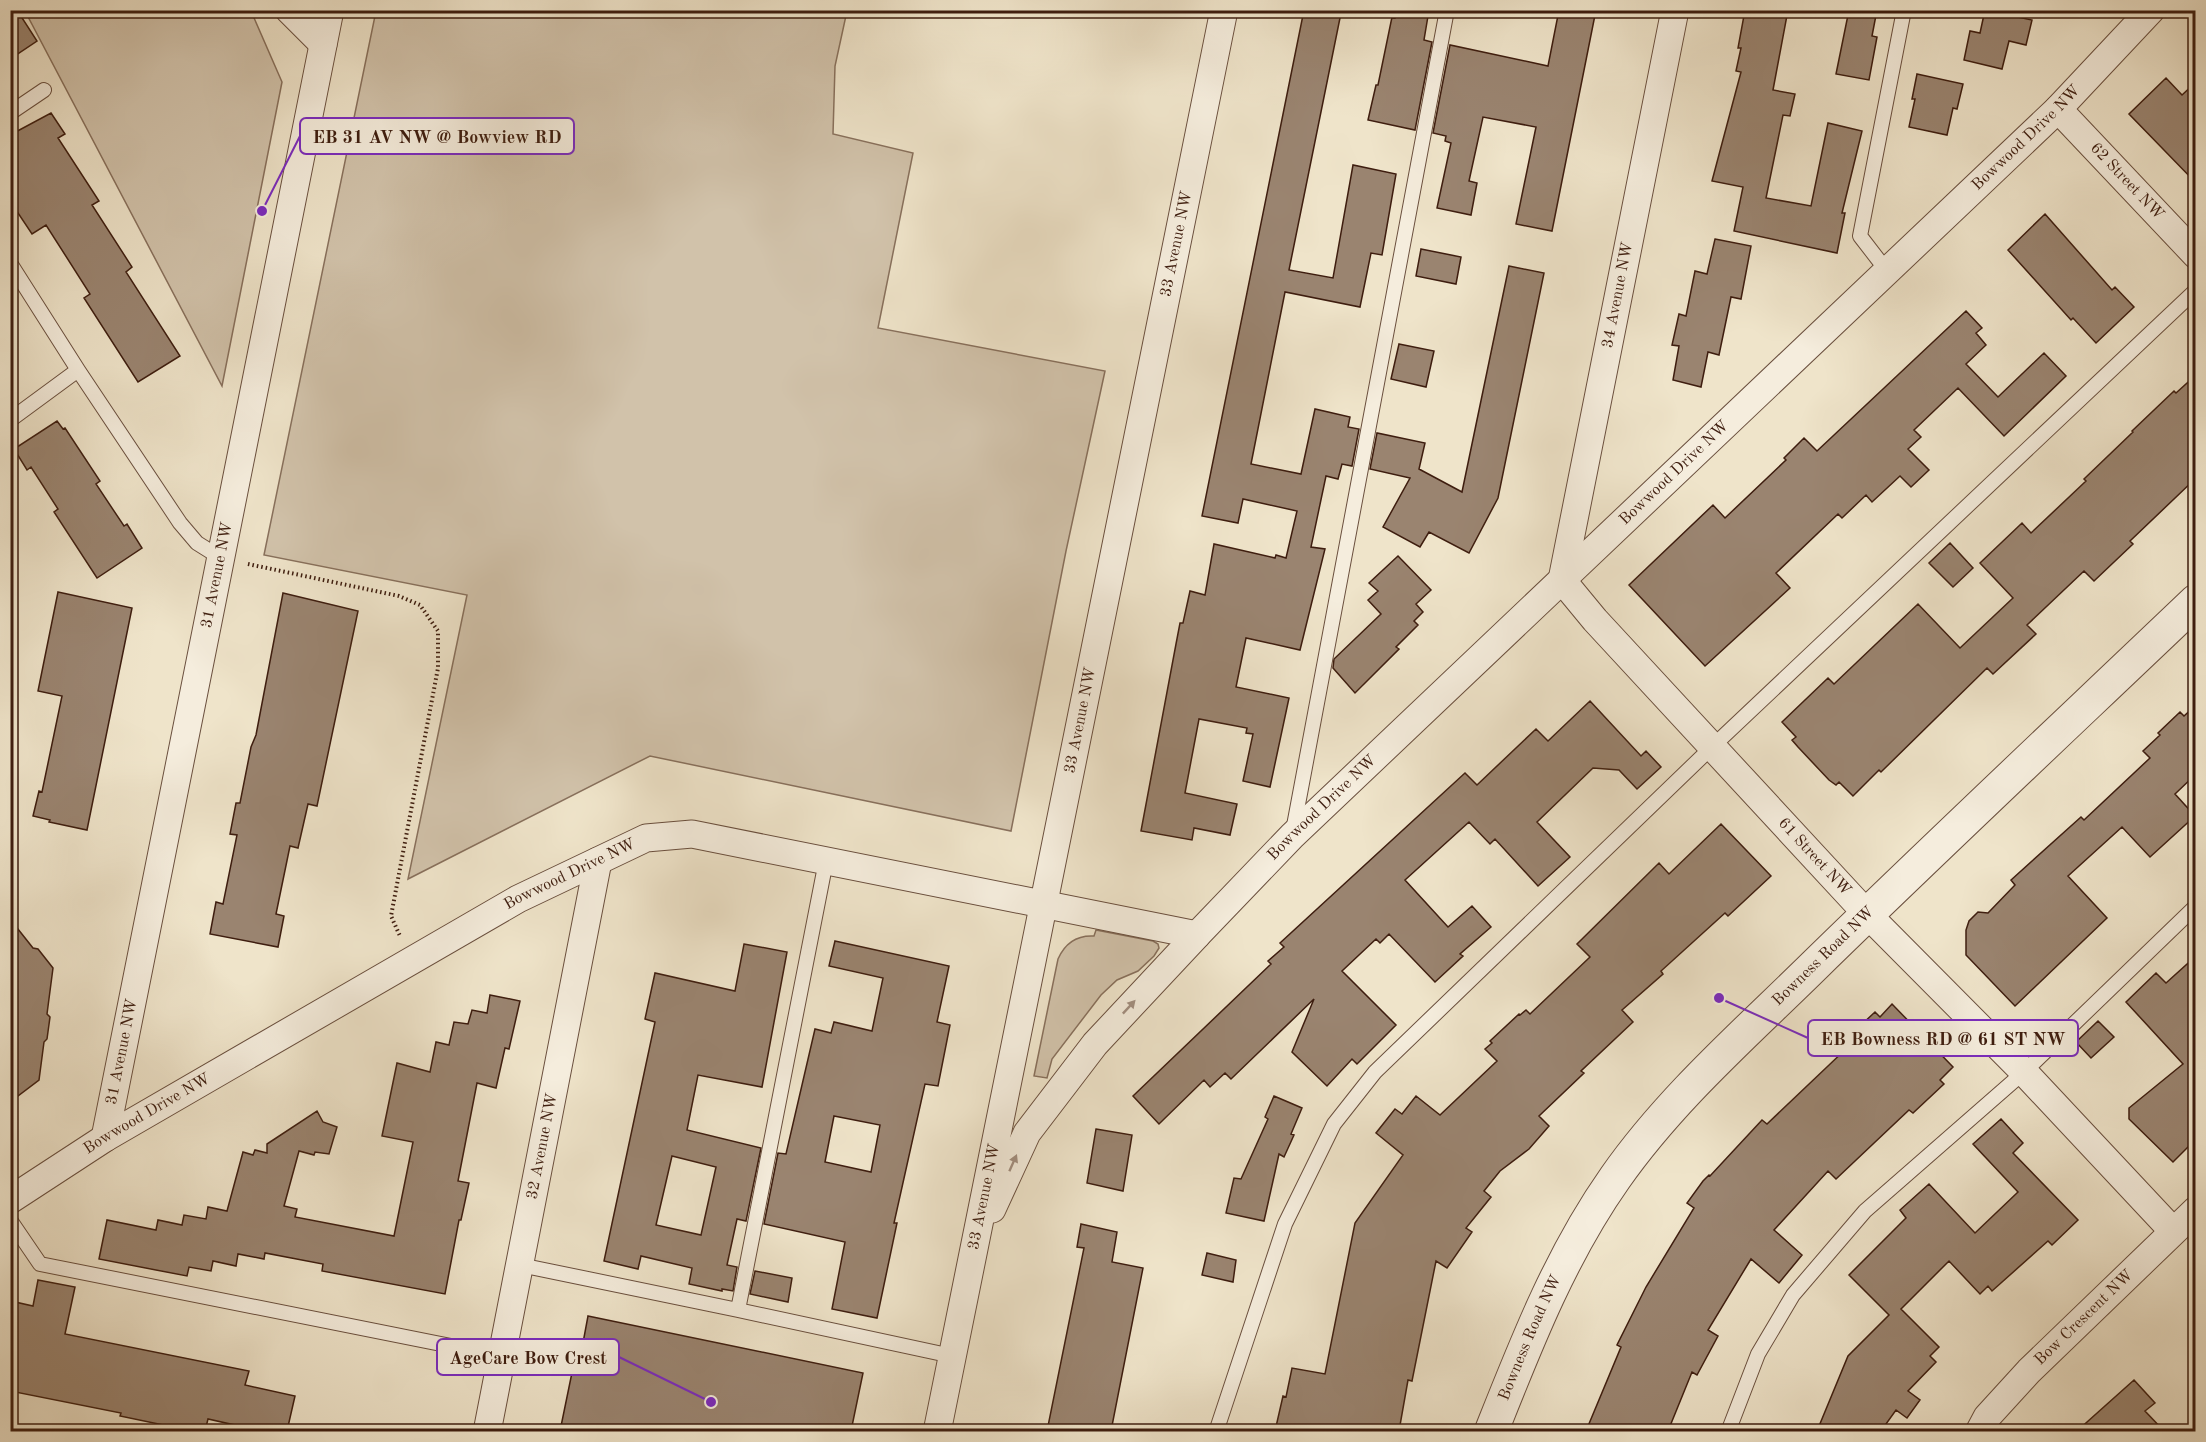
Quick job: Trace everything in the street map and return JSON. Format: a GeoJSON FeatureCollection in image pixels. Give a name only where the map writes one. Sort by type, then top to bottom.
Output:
{"type":"FeatureCollection","features":[{"type":"Feature","properties":{"kind":"street"},"geometry":{"type":"LineString","coordinates":[[289,10],[323,44]]}},
{"type":"Feature","properties":{"kind":"street","name":"31 Avenue NW"},"geometry":{"type":"LineString","coordinates":[[105,1138],[330,10]]}},
{"type":"Feature","properties":{"kind":"street","name":"33 Avenue NW"},"geometry":{"type":"LineString","coordinates":[[937,1431],[1224,10]]}},
{"type":"Feature","properties":{"kind":"street","name":"34 Avenue NW"},"geometry":{"type":"LineString","coordinates":[[1562,580],[1675,10]]}},
{"type":"Feature","properties":{"kind":"street","name":"Bowwood Drive NW"},"geometry":{"type":"LineString","coordinates":[[972,1254],[1027,1132],[1095,1044],[1197,935],[1292,836],[2058,109],[2140,16]]}},
{"type":"Feature","properties":{"kind":"street","name":"62 Street NW"},"geometry":{"type":"LineString","coordinates":[[2058,109],[2196,255]]}},
{"type":"Feature","properties":{"kind":"street","name":"61 Street NW"},"geometry":{"type":"LineString","coordinates":[[1562,580],[1595,620],[1867,914],[2024,1072],[2173,1230]]}},
{"type":"Feature","properties":{"kind":"street","name":"Bowness Road NW"},"geometry":{"type":"LineString","coordinates":[[1491,1431],[1539,1313],[1586,1222],[1615,1177],[1671,1106],[1867,914],[2196,601]]}},
{"type":"Feature","properties":{"kind":"street","name":"Bowwood Drive NW"},"geometry":{"type":"LineString","coordinates":[[10,1200],[105,1138],[518,899],[646,838],[692,834],[1197,935]]}},
{"type":"Feature","properties":{"kind":"street","name":"32 Avenue NW"},"geometry":{"type":"LineString","coordinates":[[487,1431],[598,861]]}},
{"type":"Feature","properties":{"kind":"street","name":"Bow Crescent NW"},"geometry":{"type":"LineString","coordinates":[[1979,1431],[1988,1417],[2029,1371],[2196,1210]]}},
{"type":"Feature","properties":{"kind":"lane"},"geometry":{"type":"LineString","coordinates":[[1292,836],[1447,10]]}},
{"type":"Feature","properties":{"kind":"lane"},"geometry":{"type":"LineString","coordinates":[[1887,271],[1860,236],[1904,10]]}},
{"type":"Feature","properties":{"kind":"lane"},"geometry":{"type":"LineString","coordinates":[[10,113],[44,90]]}},
{"type":"Feature","properties":{"kind":"lane"},"geometry":{"type":"LineString","coordinates":[[10,263],[180,523],[197,543],[221,558]]}},
{"type":"Feature","properties":{"kind":"lane"},"geometry":{"type":"LineString","coordinates":[[1216,1431],[1286,1224],[1334,1124],[1375,1072],[1712,747],[2196,290]]}},
{"type":"Feature","properties":{"kind":"lane"},"geometry":{"type":"LineString","coordinates":[[10,420],[78,370]]}},
{"type":"Feature","properties":{"kind":"lane"},"geometry":{"type":"LineString","coordinates":[[738,1310],[826,861]]}},
{"type":"Feature","properties":{"kind":"lane"},"geometry":{"type":"LineString","coordinates":[[1728,1431],[1758,1354],[1793,1294],[1865,1211],[2024,1072],[2196,906]]}},
{"type":"Feature","properties":{"kind":"lane"},"geometry":{"type":"LineString","coordinates":[[10,1220],[40,1264],[501,1356]]}},
{"type":"Feature","properties":{"kind":"lane"},"geometry":{"type":"LineString","coordinates":[[520,1266],[952,1356]]}},
{"type":"Feature","properties":{"kind":"path"},"geometry":{"type":"LineString","coordinates":[[221,558],[399,596],[420,605],[438,631],[438,668],[391,916],[411,961]]}},
{"type":"Feature","properties":{"kind":"shaded area"},"geometry":{"type":"Polygon","coordinates":[[[25,11],[251,11],[282,82],[222,386],[25,11]]]}},
{"type":"Feature","properties":{"kind":"shaded area"},"geometry":{"type":"Polygon","coordinates":[[[376,11],[847,11],[835,66],[833,134],[913,153],[878,328],[1105,371],[1066,551],[1011,831],[650,756],[408,879],[467,595],[264,555],[376,11]]]}},
{"type":"Feature","properties":{"kind":"shaded area"},"geometry":{"type":"Polygon","coordinates":[[[1096,930],[1153,941],[1158,944],[1159,948],[1138,971],[1117,980],[1101,995],[1052,1059],[1047,1078],[1034,1076],[1058,959],[1068,944],[1082,937],[1094,936],[1096,930]]]}},
{"type":"Feature","properties":{"kind":"building"},"geometry":{"type":"Polygon","coordinates":[[[10,10],[17,10],[37,41],[10,59],[10,10]]]}},
{"type":"Feature","properties":{"kind":"building"},"geometry":{"type":"Polygon","coordinates":[[[1304,10],[1327,10],[1341,13],[1289,270],[1333,278],[1353,165],[1396,174],[1382,255],[1371,253],[1360,307],[1285,292],[1251,464],[1301,474],[1315,409],[1350,417],[1348,427],[1359,429],[1352,466],[1342,464],[1338,479],[1326,476],[1311,547],[1325,549],[1300,650],[1246,638],[1236,687],[1289,698],[1270,787],[1243,781],[1253,734],[1246,733],[1247,728],[1199,719],[1185,793],[1237,804],[1230,835],[1194,828],[1192,840],[1141,831],[1180,623],[1183,623],[1190,591],[1205,595],[1214,544],[1275,558],[1276,555],[1286,558],[1297,511],[1243,499],[1238,523],[1202,516],[1304,10]]]}},
{"type":"Feature","properties":{"kind":"building"},"geometry":{"type":"Polygon","coordinates":[[[1396,10],[1429,10],[1424,40],[1432,42],[1415,130],[1368,120],[1392,17],[1395,18],[1396,10]]]}},
{"type":"Feature","properties":{"kind":"building"},"geometry":{"type":"Polygon","coordinates":[[[1559,10],[1596,10],[1552,231],[1516,224],[1536,127],[1483,117],[1469,181],[1477,183],[1471,215],[1437,208],[1451,143],[1445,141],[1446,136],[1433,133],[1450,45],[1548,66],[1559,10]]]}},
{"type":"Feature","properties":{"kind":"building"},"geometry":{"type":"Polygon","coordinates":[[[1745,10],[1788,10],[1773,90],[1795,94],[1790,116],[1783,115],[1766,198],[1811,206],[1828,123],[1862,131],[1842,213],[1845,213],[1837,253],[1734,231],[1743,187],[1712,181],[1741,72],[1736,71],[1745,10]]]}},
{"type":"Feature","properties":{"kind":"building"},"geometry":{"type":"Polygon","coordinates":[[[1849,10],[1877,10],[1872,36],[1877,37],[1869,80],[1836,74],[1849,10]]]}},
{"type":"Feature","properties":{"kind":"building"},"geometry":{"type":"Polygon","coordinates":[[[1985,10],[2032,20],[2026,45],[2009,41],[2002,69],[1964,60],[1970,31],[1980,33],[1985,10]]]}},
{"type":"Feature","properties":{"kind":"building"},"geometry":{"type":"Polygon","coordinates":[[[1917,74],[1963,84],[1957,109],[1953,108],[1947,135],[1909,127],[1917,74]]]}},
{"type":"Feature","properties":{"kind":"building"},"geometry":{"type":"Polygon","coordinates":[[[2166,78],[2182,95],[2196,82],[2196,183],[2129,114],[2166,78]]]}},
{"type":"Feature","properties":{"kind":"building"},"geometry":{"type":"Polygon","coordinates":[[[51,113],[65,134],[58,138],[99,201],[92,205],[132,267],[126,272],[180,356],[138,382],[84,298],[90,294],[46,225],[32,234],[10,201],[10,135],[51,113]]]}},
{"type":"Feature","properties":{"kind":"building"},"geometry":{"type":"Polygon","coordinates":[[[2045,214],[2112,290],[2115,287],[2134,307],[2096,343],[2073,318],[2071,320],[2008,250],[2045,214]]]}},
{"type":"Feature","properties":{"kind":"building"},"geometry":{"type":"Polygon","coordinates":[[[1715,239],[1751,246],[1741,299],[1731,297],[1719,355],[1708,352],[1701,387],[1673,380],[1679,346],[1672,345],[1679,314],[1686,316],[1695,271],[1707,274],[1715,239]]]}},
{"type":"Feature","properties":{"kind":"building"},"geometry":{"type":"Polygon","coordinates":[[[1421,249],[1461,257],[1456,284],[1416,276],[1421,249]]]}},
{"type":"Feature","properties":{"kind":"building"},"geometry":{"type":"Polygon","coordinates":[[[1509,266],[1544,273],[1498,498],[1469,553],[1429,532],[1420,547],[1383,527],[1410,478],[1370,469],[1377,433],[1425,443],[1419,469],[1462,492],[1509,266]]]}},
{"type":"Feature","properties":{"kind":"building"},"geometry":{"type":"Polygon","coordinates":[[[1966,311],[1982,328],[1976,333],[1986,345],[1966,364],[1998,397],[2044,353],[2066,376],[2004,436],[1958,388],[1914,430],[1921,437],[1908,449],[1929,470],[1911,487],[1900,476],[1872,502],[1866,495],[1842,518],[1838,514],[1776,573],[1790,588],[1705,666],[1629,585],[1713,505],[1725,518],[1786,460],[1784,458],[1804,438],[1817,451],[1966,311]]]}},
{"type":"Feature","properties":{"kind":"building"},"geometry":{"type":"Polygon","coordinates":[[[1399,344],[1434,351],[1426,387],[1391,379],[1399,344]]]}},
{"type":"Feature","properties":{"kind":"building"},"geometry":{"type":"Polygon","coordinates":[[[2196,375],[2196,478],[2130,541],[2133,544],[2094,581],[2084,571],[2027,625],[2036,634],[1993,674],[1987,668],[1881,772],[1879,770],[1853,796],[1839,782],[1836,785],[1829,780],[1792,740],[1796,737],[1782,722],[1828,678],[1834,684],[1918,604],[1960,648],[2013,598],[1980,563],[2022,523],[2031,533],[2086,481],[2084,479],[2132,431],[2174,391],[2176,393],[2196,375]]]}},
{"type":"Feature","properties":{"kind":"building"},"geometry":{"type":"Polygon","coordinates":[[[57,421],[63,429],[65,428],[100,481],[96,484],[124,526],[127,524],[142,548],[97,578],[54,512],[58,509],[31,467],[27,470],[14,449],[57,421]]]}},
{"type":"Feature","properties":{"kind":"building"},"geometry":{"type":"Polygon","coordinates":[[[1950,543],[1973,568],[1953,587],[1929,563],[1950,543]]]}},
{"type":"Feature","properties":{"kind":"building"},"geometry":{"type":"Polygon","coordinates":[[[1398,556],[1431,590],[1416,604],[1423,612],[1414,621],[1418,625],[1396,647],[1399,649],[1355,693],[1333,668],[1334,659],[1381,614],[1368,600],[1378,591],[1369,583],[1398,556]]]}},
{"type":"Feature","properties":{"kind":"building"},"geometry":{"type":"Polygon","coordinates":[[[58,592],[132,608],[87,830],[33,816],[39,791],[42,792],[62,696],[38,691],[58,592]]]}},
{"type":"Feature","properties":{"kind":"building"},"geometry":{"type":"Polygon","coordinates":[[[283,593],[358,611],[317,806],[308,804],[298,848],[290,846],[276,914],[284,916],[278,947],[210,934],[216,902],[223,904],[237,835],[230,834],[236,803],[240,803],[251,747],[256,735],[283,593]]]}},
{"type":"Feature","properties":{"kind":"building"},"geometry":{"type":"Polygon","coordinates":[[[1590,701],[1641,756],[1646,751],[1661,767],[1637,789],[1619,770],[1593,768],[1537,822],[1570,857],[1538,886],[1495,839],[1490,844],[1469,822],[1405,880],[1448,927],[1472,906],[1491,927],[1460,954],[1463,956],[1435,982],[1389,934],[1380,943],[1376,939],[1342,971],[1396,1025],[1357,1064],[1352,1059],[1327,1086],[1292,1052],[1314,999],[1231,1079],[1225,1073],[1210,1087],[1204,1080],[1159,1124],[1133,1096],[1271,964],[1268,961],[1284,947],[1280,943],[1465,773],[1477,785],[1536,729],[1548,741],[1590,701]]]}},
{"type":"Feature","properties":{"kind":"building"},"geometry":{"type":"Polygon","coordinates":[[[2196,705],[2196,774],[2175,794],[2195,816],[2150,857],[2122,827],[2068,876],[2107,918],[2015,1006],[1966,955],[1966,930],[1969,921],[1978,912],[1988,913],[2015,885],[2011,880],[2081,817],[2084,820],[2150,758],[2143,751],[2160,735],[2158,733],[2180,712],[2184,716],[2196,705]]]}},
{"type":"Feature","properties":{"kind":"building"},"geometry":{"type":"Polygon","coordinates":[[[1721,824],[1771,876],[1728,916],[1725,913],[1661,971],[1663,974],[1622,1010],[1633,1022],[1581,1071],[1584,1073],[1539,1116],[1549,1126],[1529,1149],[1500,1171],[1484,1191],[1491,1197],[1466,1228],[1472,1232],[1447,1268],[1436,1261],[1412,1381],[1408,1380],[1399,1431],[1275,1431],[1292,1368],[1325,1374],[1355,1223],[1403,1155],[1376,1133],[1395,1109],[1402,1114],[1416,1096],[1440,1115],[1497,1061],[1485,1049],[1492,1043],[1490,1041],[1519,1014],[1526,1010],[1530,1014],[1590,957],[1577,944],[1659,863],[1669,874],[1721,824]]]}},
{"type":"Feature","properties":{"kind":"building"},"geometry":{"type":"Polygon","coordinates":[[[10,919],[33,948],[38,949],[53,968],[47,1014],[50,1017],[39,1080],[10,1102],[10,919]]]}},
{"type":"Feature","properties":{"kind":"building"},"geometry":{"type":"Polygon","coordinates":[[[835,941],[949,966],[937,1022],[950,1025],[938,1086],[925,1084],[894,1223],[897,1223],[877,1318],[832,1309],[845,1242],[764,1224],[778,1153],[786,1154],[815,1029],[831,1033],[834,1022],[872,1031],[883,978],[829,966],[835,941]],[[834,1116],[825,1162],[871,1172],[880,1125],[834,1116]]]}},
{"type":"Feature","properties":{"kind":"building"},"geometry":{"type":"Polygon","coordinates":[[[744,944],[787,952],[762,1087],[698,1075],[687,1130],[761,1148],[746,1221],[737,1219],[727,1265],[737,1267],[733,1291],[722,1289],[722,1291],[689,1284],[692,1268],[641,1256],[638,1269],[604,1261],[655,1022],[645,1019],[655,973],[735,991],[744,944]],[[672,1156],[656,1225],[701,1235],[716,1167],[672,1156]]]}},
{"type":"Feature","properties":{"kind":"building"},"geometry":{"type":"Polygon","coordinates":[[[2196,956],[2196,1139],[2173,1162],[2129,1119],[2129,1108],[2183,1064],[2126,1002],[2156,973],[2166,983],[2196,956]]]}},
{"type":"Feature","properties":{"kind":"building"},"geometry":{"type":"Polygon","coordinates":[[[490,995],[520,1001],[509,1049],[505,1048],[496,1088],[477,1083],[458,1181],[469,1183],[461,1220],[459,1220],[445,1294],[322,1271],[323,1264],[265,1253],[264,1259],[238,1254],[236,1266],[213,1261],[211,1271],[189,1267],[187,1276],[99,1259],[107,1220],[156,1230],[158,1220],[182,1225],[184,1215],[206,1219],[208,1207],[227,1211],[243,1152],[253,1155],[255,1150],[267,1153],[267,1144],[317,1111],[323,1122],[337,1127],[329,1154],[315,1152],[314,1155],[299,1151],[284,1206],[297,1209],[295,1217],[394,1236],[413,1142],[382,1136],[397,1063],[430,1072],[436,1042],[449,1045],[454,1022],[468,1024],[472,1010],[487,1013],[490,995]]]}},
{"type":"Feature","properties":{"kind":"building"},"geometry":{"type":"Polygon","coordinates":[[[1892,1004],[1953,1067],[1940,1080],[1944,1084],[1913,1113],[1909,1110],[1836,1179],[1828,1171],[1774,1230],[1802,1255],[1779,1283],[1751,1259],[1708,1330],[1718,1336],[1697,1375],[1692,1372],[1668,1431],[1586,1431],[1621,1347],[1617,1345],[1646,1287],[1694,1208],[1687,1203],[1703,1181],[1762,1120],[1767,1124],[1849,1046],[1844,1041],[1875,1012],[1880,1017],[1892,1004]]]}},
{"type":"Feature","properties":{"kind":"building"},"geometry":{"type":"Polygon","coordinates":[[[2098,1021],[2114,1037],[2091,1058],[2076,1042],[2098,1021]]]}},
{"type":"Feature","properties":{"kind":"building"},"geometry":{"type":"Polygon","coordinates":[[[1274,1096],[1302,1108],[1291,1134],[1294,1135],[1284,1157],[1279,1154],[1264,1221],[1226,1213],[1234,1178],[1241,1179],[1268,1119],[1265,1117],[1274,1096]]]}},
{"type":"Feature","properties":{"kind":"building"},"geometry":{"type":"Polygon","coordinates":[[[2001,1119],[2023,1143],[2013,1153],[2078,1220],[2052,1245],[2048,1241],[1992,1291],[1988,1286],[1980,1294],[1949,1261],[1901,1309],[1939,1347],[1930,1356],[1936,1362],[1908,1391],[1920,1400],[1907,1418],[1896,1410],[1881,1431],[1817,1431],[1848,1356],[1889,1315],[1849,1275],[1906,1218],[1900,1210],[1929,1184],[1975,1233],[2018,1192],[1973,1144],[2001,1119]]]}},
{"type":"Feature","properties":{"kind":"building"},"geometry":{"type":"Polygon","coordinates":[[[1096,1129],[1132,1135],[1123,1191],[1087,1183],[1096,1129]]]}},
{"type":"Feature","properties":{"kind":"building"},"geometry":{"type":"Polygon","coordinates":[[[1081,1224],[1117,1232],[1112,1262],[1143,1268],[1111,1431],[1047,1431],[1084,1248],[1077,1247],[1081,1224]]]}},
{"type":"Feature","properties":{"kind":"building"},"geometry":{"type":"Polygon","coordinates":[[[1207,1253],[1236,1260],[1233,1282],[1202,1275],[1207,1253]]]}},
{"type":"Feature","properties":{"kind":"building"},"geometry":{"type":"Polygon","coordinates":[[[755,1271],[792,1278],[788,1302],[750,1294],[755,1271]]]}},
{"type":"Feature","properties":{"kind":"building"},"geometry":{"type":"Polygon","coordinates":[[[38,1280],[75,1287],[65,1334],[249,1371],[245,1385],[295,1396],[287,1431],[261,1431],[208,1419],[205,1431],[192,1431],[120,1416],[121,1413],[10,1391],[10,1325],[15,1302],[33,1306],[38,1280]]]}},
{"type":"Feature","properties":{"kind":"building"},"geometry":{"type":"Polygon","coordinates":[[[588,1316],[863,1373],[851,1431],[560,1431],[575,1358],[580,1359],[588,1316]]]}},
{"type":"Feature","properties":{"kind":"building"},"geometry":{"type":"Polygon","coordinates":[[[2134,1380],[2155,1403],[2145,1411],[2164,1431],[2077,1431],[2134,1380]]]}},
{"type":"Feature","properties":{"kind":"place","name":"EB 31 AV NW @ Bowview RD"},"geometry":{"type":"Point","coordinates":[262,211]}},
{"type":"Feature","properties":{"kind":"place","name":"EB Bowness RD @ 61 ST NW"},"geometry":{"type":"Point","coordinates":[1719,998]}},
{"type":"Feature","properties":{"kind":"place","name":"AgeCare Bow Crest"},"geometry":{"type":"Point","coordinates":[711,1402]}}]}
